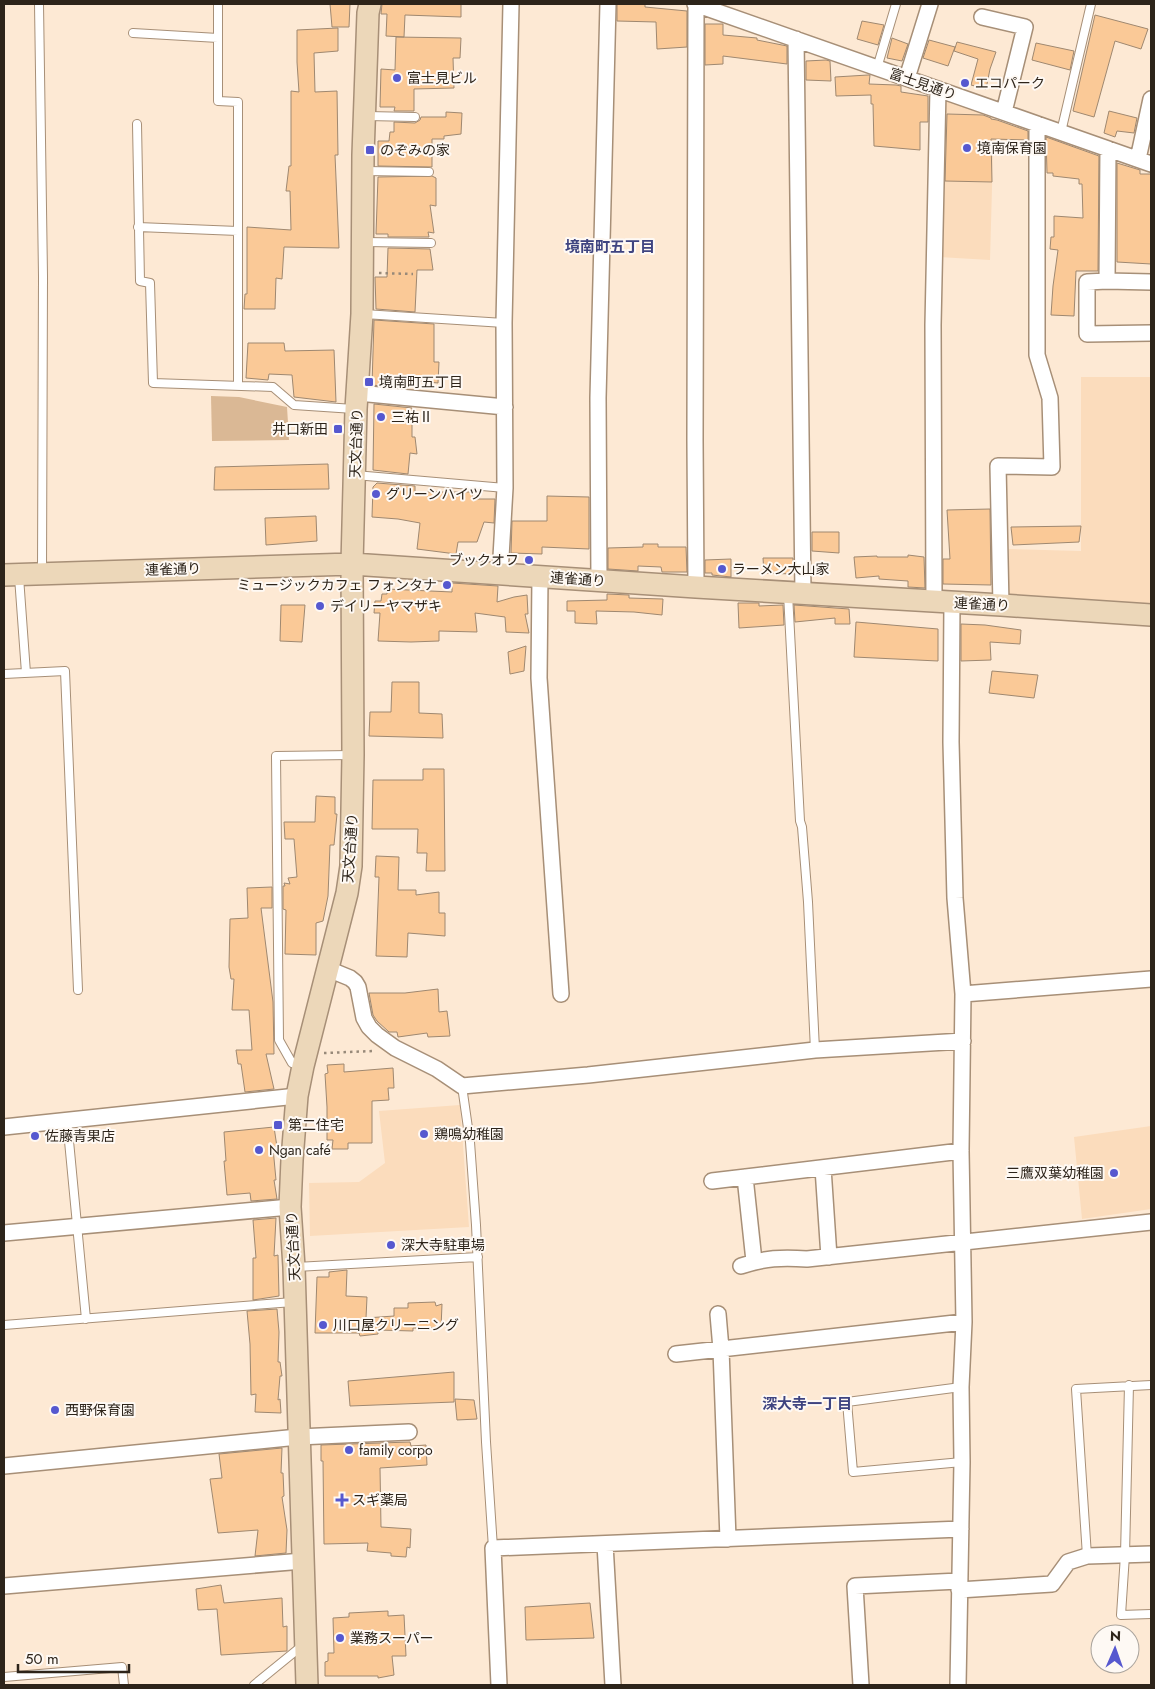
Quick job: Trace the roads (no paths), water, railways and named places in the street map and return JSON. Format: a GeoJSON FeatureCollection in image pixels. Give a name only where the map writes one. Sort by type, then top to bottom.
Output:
{"type":"FeatureCollection","features":[{"type":"Feature","properties":{"kind":"main road","name":"天文台通り"},"geometry":{"type":"LineString","coordinates":[[307,1685],[294,1267],[290,1207],[298,1096],[305,1059],[347,893],[351,866],[354,755],[352,564],[354,475],[362,314],[363,171],[370,4]]}},
{"type":"Feature","properties":{"kind":"main road","name":"連雀通り"},"geometry":{"type":"LineString","coordinates":[[11,575],[352,564],[696,588],[1001,604],[1151,615]]}},
{"type":"Feature","properties":{"kind":"street"},"geometry":{"type":"LineString","coordinates":[[500,574],[505,488],[504,323],[511,4]]}},
{"type":"Feature","properties":{"kind":"street"},"geometry":{"type":"LineString","coordinates":[[599,581],[598,398],[608,4]]}},
{"type":"Feature","properties":{"kind":"street"},"geometry":{"type":"LineString","coordinates":[[695,4],[696,588]]}},
{"type":"Feature","properties":{"kind":"street","name":"富士見通り"},"geometry":{"type":"LineString","coordinates":[[695,4],[715,7],[796,39],[1144,162]]}},
{"type":"Feature","properties":{"kind":"street"},"geometry":{"type":"LineString","coordinates":[[907,78],[930,4]]}},
{"type":"Feature","properties":{"kind":"street"},"geometry":{"type":"LineString","coordinates":[[982,17],[1025,27],[1004,112]]}},
{"type":"Feature","properties":{"kind":"street"},"geometry":{"type":"LineString","coordinates":[[796,39],[796,593]]}},
{"type":"Feature","properties":{"kind":"street"},"geometry":{"type":"LineString","coordinates":[[938,90],[933,325],[943,602],[952,742],[955,898],[963,994],[961,1150],[964,1322],[958,1685]]}},
{"type":"Feature","properties":{"kind":"street"},"geometry":{"type":"LineString","coordinates":[[1144,162],[1151,99]]}},
{"type":"Feature","properties":{"kind":"street"},"geometry":{"type":"LineString","coordinates":[[1001,604],[998,466],[1052,467],[1050,398],[1037,356],[1037,124]]}},
{"type":"Feature","properties":{"kind":"street"},"geometry":{"type":"LineString","coordinates":[[1107,281],[1108,149]]}},
{"type":"Feature","properties":{"kind":"street"},"geometry":{"type":"LineString","coordinates":[[1151,282],[1087,282],[1087,334],[1151,333]]}},
{"type":"Feature","properties":{"kind":"street"},"geometry":{"type":"LineString","coordinates":[[357,401],[505,407]]}},
{"type":"Feature","properties":{"kind":"street"},"geometry":{"type":"LineString","coordinates":[[540,577],[538,678],[561,994]]}},
{"type":"Feature","properties":{"kind":"street"},"geometry":{"type":"LineString","coordinates":[[328,969],[355,982],[358,987],[364,1018],[369,1027],[395,1048],[437,1069],[462,1086],[588,1075],[815,1050],[963,1041]]}},
{"type":"Feature","properties":{"kind":"street"},"geometry":{"type":"LineString","coordinates":[[963,994],[1151,979]]}},
{"type":"Feature","properties":{"kind":"street"},"geometry":{"type":"LineString","coordinates":[[4,1127],[298,1096]]}},
{"type":"Feature","properties":{"kind":"street"},"geometry":{"type":"LineString","coordinates":[[712,1181],[961,1150]]}},
{"type":"Feature","properties":{"kind":"street"},"geometry":{"type":"LineString","coordinates":[[823,1168],[830,1257]]}},
{"type":"Feature","properties":{"kind":"street"},"geometry":{"type":"LineString","coordinates":[[745,1177],[748,1264],[780,1257],[807,1259],[830,1257],[1151,1222]]}},
{"type":"Feature","properties":{"kind":"street"},"geometry":{"type":"LineString","coordinates":[[4,1233],[290,1207]]}},
{"type":"Feature","properties":{"kind":"street"},"geometry":{"type":"LineString","coordinates":[[718,1314],[728,1539]]}},
{"type":"Feature","properties":{"kind":"street"},"geometry":{"type":"LineString","coordinates":[[676,1354],[964,1322]]}},
{"type":"Feature","properties":{"kind":"street"},"geometry":{"type":"LineString","coordinates":[[4,1466],[298,1437],[409,1432]]}},
{"type":"Feature","properties":{"kind":"street"},"geometry":{"type":"LineString","coordinates":[[499,1685],[493,1548],[961,1529]]}},
{"type":"Feature","properties":{"kind":"street"},"geometry":{"type":"LineString","coordinates":[[605,1544],[613,1685]]}},
{"type":"Feature","properties":{"kind":"street"},"geometry":{"type":"LineString","coordinates":[[861,1685],[855,1586],[1052,1584],[1068,1562],[1087,1556],[1151,1554]]}},
{"type":"Feature","properties":{"kind":"street"},"geometry":{"type":"LineString","coordinates":[[4,1586],[304,1561]]}},
{"type":"Feature","properties":{"kind":"lane"},"geometry":{"type":"LineString","coordinates":[[40,4],[43,276],[42,574]]}},
{"type":"Feature","properties":{"kind":"lane"},"geometry":{"type":"LineString","coordinates":[[218,4],[218,101],[238,102],[238,385]]}},
{"type":"Feature","properties":{"kind":"lane"},"geometry":{"type":"LineString","coordinates":[[877,68],[896,4]]}},
{"type":"Feature","properties":{"kind":"lane"},"geometry":{"type":"LineString","coordinates":[[1061,132],[1091,4]]}},
{"type":"Feature","properties":{"kind":"lane"},"geometry":{"type":"LineString","coordinates":[[133,33],[218,38]]}},
{"type":"Feature","properties":{"kind":"lane"},"geometry":{"type":"LineString","coordinates":[[365,116],[416,117]]}},
{"type":"Feature","properties":{"kind":"lane"},"geometry":{"type":"LineString","coordinates":[[137,124],[140,281],[150,283],[153,383],[273,387],[294,405],[357,401]]}},
{"type":"Feature","properties":{"kind":"lane"},"geometry":{"type":"LineString","coordinates":[[363,171],[429,172]]}},
{"type":"Feature","properties":{"kind":"lane"},"geometry":{"type":"LineString","coordinates":[[138,226],[238,230]]}},
{"type":"Feature","properties":{"kind":"lane"},"geometry":{"type":"LineString","coordinates":[[363,242],[431,244]]}},
{"type":"Feature","properties":{"kind":"lane"},"geometry":{"type":"LineString","coordinates":[[362,314],[504,323]]}},
{"type":"Feature","properties":{"kind":"lane"},"geometry":{"type":"LineString","coordinates":[[354,475],[505,488]]}},
{"type":"Feature","properties":{"kind":"lane"},"geometry":{"type":"LineString","coordinates":[[11,575],[26,673]]}},
{"type":"Feature","properties":{"kind":"lane"},"geometry":{"type":"LineString","coordinates":[[796,593],[798,792],[808,902],[815,1050]]}},
{"type":"Feature","properties":{"kind":"lane"},"geometry":{"type":"LineString","coordinates":[[4,674],[65,671],[78,990]]}},
{"type":"Feature","properties":{"kind":"lane"},"geometry":{"type":"LineString","coordinates":[[305,1059],[292,1063],[279,1040],[276,756],[354,755]]}},
{"type":"Feature","properties":{"kind":"lane"},"geometry":{"type":"LineString","coordinates":[[462,1086],[470,1142],[478,1257],[493,1548]]}},
{"type":"Feature","properties":{"kind":"lane"},"geometry":{"type":"LineString","coordinates":[[68,1120],[86,1319]]}},
{"type":"Feature","properties":{"kind":"lane"},"geometry":{"type":"LineString","coordinates":[[294,1267],[478,1257]]}},
{"type":"Feature","properties":{"kind":"lane"},"geometry":{"type":"LineString","coordinates":[[4,1326],[295,1302]]}},
{"type":"Feature","properties":{"kind":"lane"},"geometry":{"type":"LineString","coordinates":[[1129,1385],[1125,1556],[1121,1615],[1151,1614]]}},
{"type":"Feature","properties":{"kind":"lane"},"geometry":{"type":"LineString","coordinates":[[1087,1556],[1076,1389],[1151,1385]]}},
{"type":"Feature","properties":{"kind":"lane"},"geometry":{"type":"LineString","coordinates":[[962,1388],[847,1402],[854,1472],[962,1462]]}},
{"type":"Feature","properties":{"kind":"lane"},"geometry":{"type":"LineString","coordinates":[[254,1685],[306,1642]]}},
{"type":"Feature","properties":{"kind":"lane"},"geometry":{"type":"LineString","coordinates":[[4,1677],[122,1667],[124,1685]]}},
{"type":"Feature","properties":{"kind":"place","name":"富士見ビル"},"geometry":{"type":"Point","coordinates":[397,78]}},
{"type":"Feature","properties":{"kind":"place","name":"エコパーク"},"geometry":{"type":"Point","coordinates":[965,83]}},
{"type":"Feature","properties":{"kind":"place","name":"境南保育園"},"geometry":{"type":"Point","coordinates":[967,148]}},
{"type":"Feature","properties":{"kind":"place","name":"のぞみの家"},"geometry":{"type":"Point","coordinates":[370,150]}},
{"type":"Feature","properties":{"kind":"place","name":"境南町五丁目"},"geometry":{"type":"Point","coordinates":[369,382]}},
{"type":"Feature","properties":{"kind":"place","name":"三祐Ⅱ"},"geometry":{"type":"Point","coordinates":[381,417]}},
{"type":"Feature","properties":{"kind":"place","name":"井口新田"},"geometry":{"type":"Point","coordinates":[338,429]}},
{"type":"Feature","properties":{"kind":"place","name":"グリーンハイツ"},"geometry":{"type":"Point","coordinates":[376,494]}},
{"type":"Feature","properties":{"kind":"place","name":"ブックオフ"},"geometry":{"type":"Point","coordinates":[529,560]}},
{"type":"Feature","properties":{"kind":"place","name":"ラーメン大山家"},"geometry":{"type":"Point","coordinates":[722,569]}},
{"type":"Feature","properties":{"kind":"place","name":"ミュージックカフェ フォンタナ"},"geometry":{"type":"Point","coordinates":[447,585]}},
{"type":"Feature","properties":{"kind":"place","name":"デイリーヤマザキ"},"geometry":{"type":"Point","coordinates":[320,606]}},
{"type":"Feature","properties":{"kind":"place","name":"第二住宅"},"geometry":{"type":"Point","coordinates":[278,1125]}},
{"type":"Feature","properties":{"kind":"place","name":"鶏鳴幼稚園"},"geometry":{"type":"Point","coordinates":[424,1134]}},
{"type":"Feature","properties":{"kind":"place","name":"佐藤青果店"},"geometry":{"type":"Point","coordinates":[35,1136]}},
{"type":"Feature","properties":{"kind":"place","name":"Ngan café"},"geometry":{"type":"Point","coordinates":[259,1150]}},
{"type":"Feature","properties":{"kind":"place","name":"三鷹双葉幼稚園"},"geometry":{"type":"Point","coordinates":[1114,1173]}},
{"type":"Feature","properties":{"kind":"place","name":"深大寺駐車場"},"geometry":{"type":"Point","coordinates":[391,1245]}},
{"type":"Feature","properties":{"kind":"place","name":"川口屋クリーニング"},"geometry":{"type":"Point","coordinates":[323,1325]}},
{"type":"Feature","properties":{"kind":"place","name":"西野保育園"},"geometry":{"type":"Point","coordinates":[55,1410]}},
{"type":"Feature","properties":{"kind":"place","name":"family corpo"},"geometry":{"type":"Point","coordinates":[349,1450]}},
{"type":"Feature","properties":{"kind":"place","name":"スギ薬局"},"geometry":{"type":"Point","coordinates":[342,1500]}},
{"type":"Feature","properties":{"kind":"place","name":"業務スーパー"},"geometry":{"type":"Point","coordinates":[340,1638]}},
{"type":"Feature","properties":{"kind":"district","name":"境南町五丁目"},"geometry":{"type":"Point","coordinates":[610,247]}},
{"type":"Feature","properties":{"kind":"district","name":"深大寺一丁目"},"geometry":{"type":"Point","coordinates":[807,1404]}}]}
